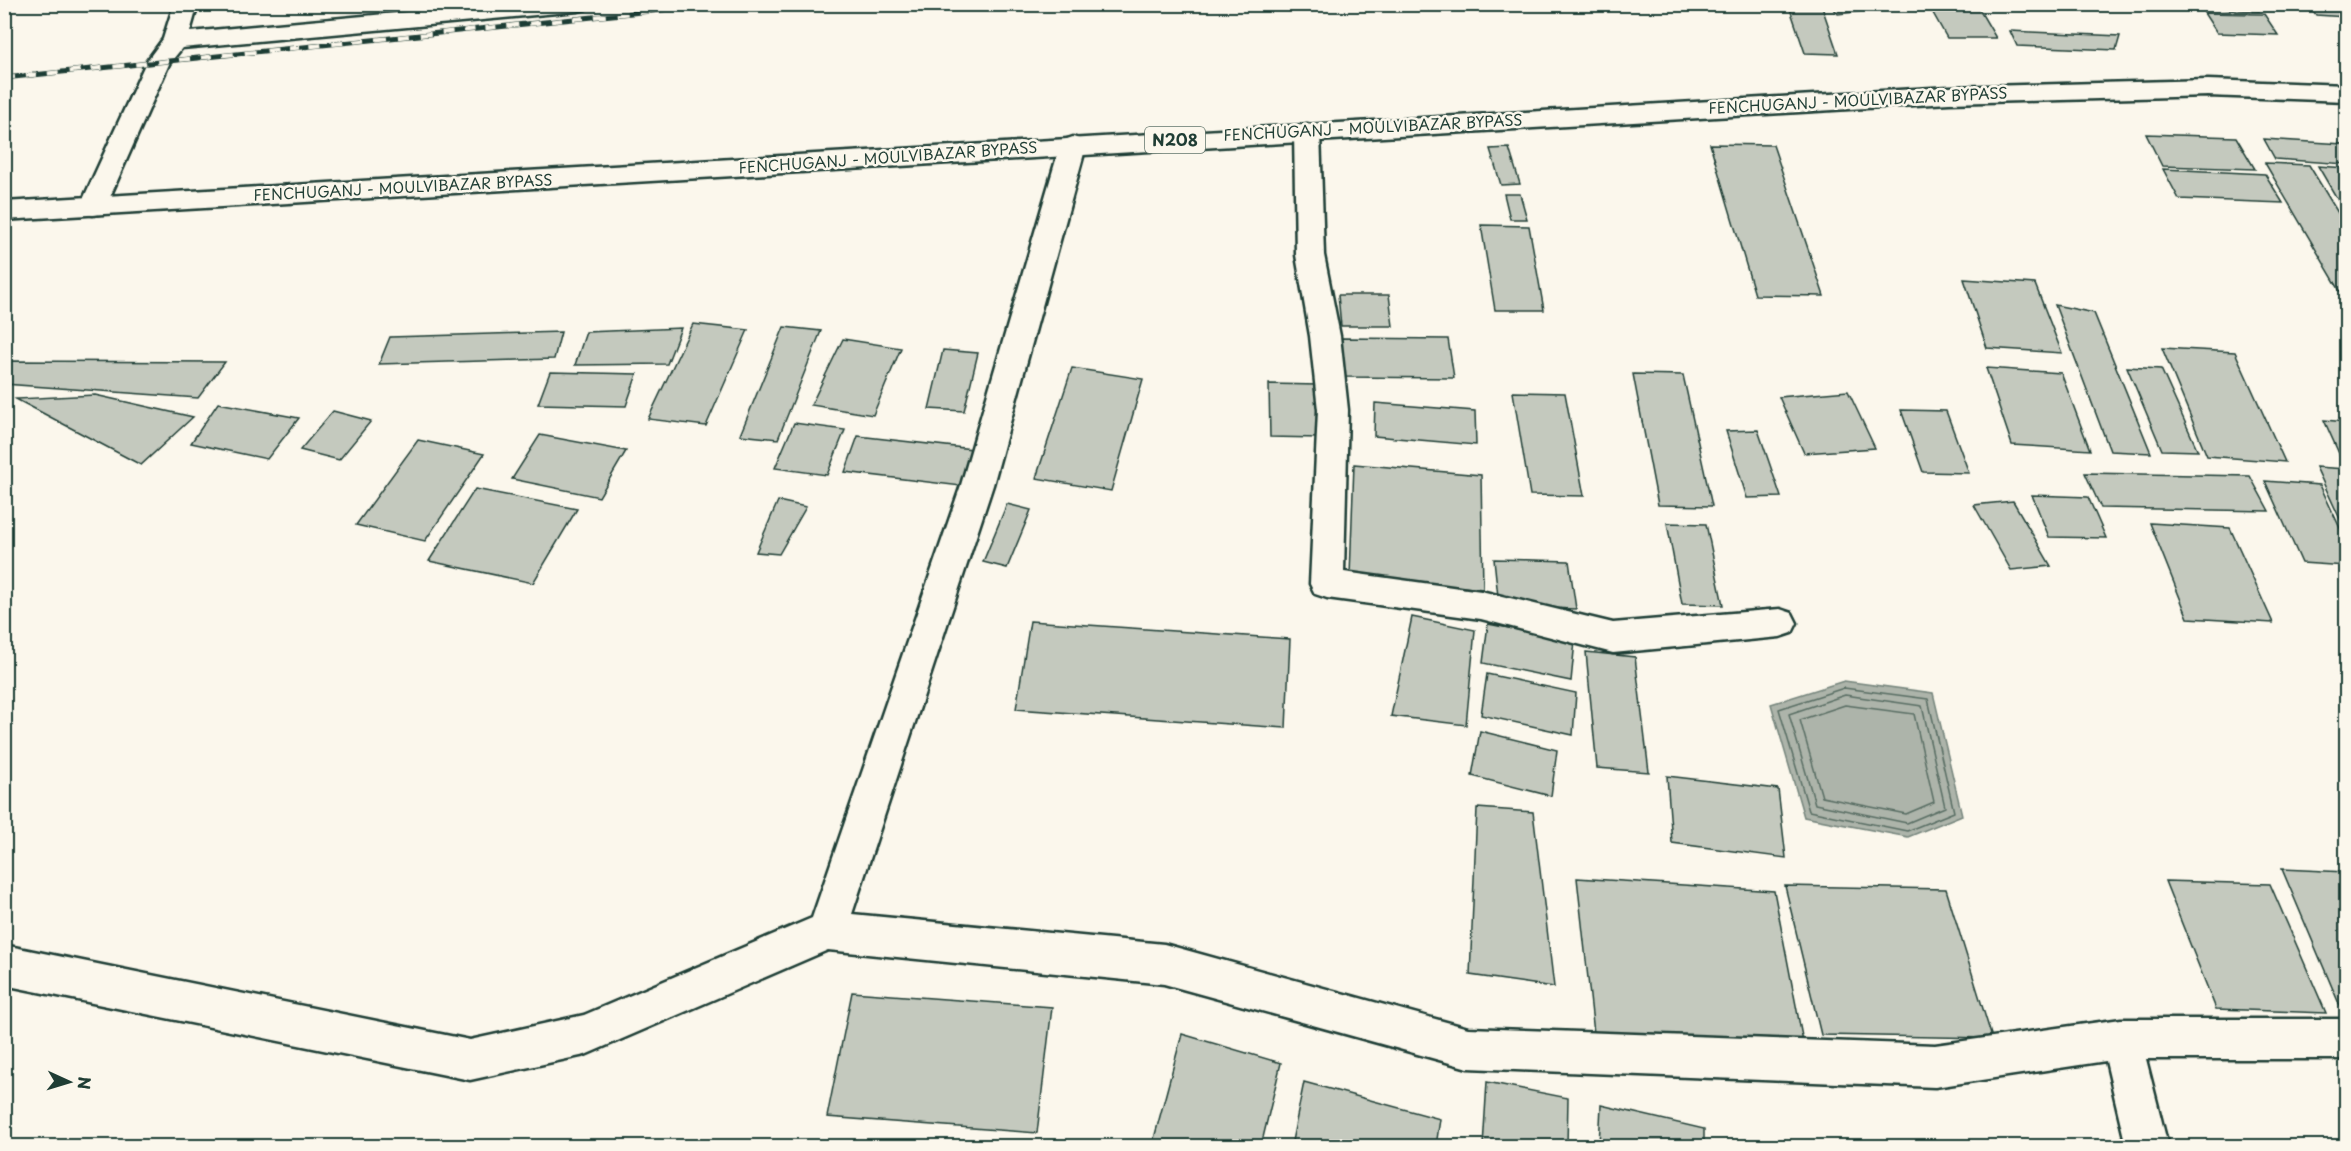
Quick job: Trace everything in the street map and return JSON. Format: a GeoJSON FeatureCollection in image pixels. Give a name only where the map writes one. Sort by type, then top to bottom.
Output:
{"type":"FeatureCollection","features":[{"type":"Feature","properties":{"kind":"main road"},"geometry":{"type":"LineString","coordinates":[[93,206],[159,62],[175,41],[186,4]]}},
{"type":"Feature","properties":{"kind":"main road"},"geometry":{"type":"LineString","coordinates":[[175,41],[578,4]]}},
{"type":"Feature","properties":{"kind":"main road","name":"FENCHUGANJ - MOULVIBAZAR BYPASS"},"geometry":{"type":"LineString","coordinates":[[4,212],[1949,95],[2208,88],[2346,93]]}},
{"type":"Feature","properties":{"kind":"main road"},"geometry":{"type":"LineString","coordinates":[[1307,132],[1310,255],[1325,336],[1333,410],[1327,584],[1481,605],[1613,638],[1780,623]]}},
{"type":"Feature","properties":{"kind":"main road"},"geometry":{"type":"LineString","coordinates":[[827,931],[977,484],[1073,146]]}},
{"type":"Feature","properties":{"kind":"main road"},"geometry":{"type":"LineString","coordinates":[[4,965],[470,1060],[585,1035],[827,931],[1164,964],[1468,1048],[1935,1066],[2121,1039],[2346,1039]]}},
{"type":"Feature","properties":{"kind":"main road"},"geometry":{"type":"LineString","coordinates":[[2121,1039],[2147,1146]]}},
{"type":"Feature","properties":{"kind":"water"},"geometry":{"type":"Polygon","coordinates":[[[1844,681],[1933,693],[1962,815],[1908,837],[1804,817],[1771,704],[1844,681]]]}},
{"type":"Feature","properties":{"kind":"building"},"geometry":{"type":"Polygon","coordinates":[[[1830,4],[1914,4],[1915,5],[1838,14],[1830,4]]]}},
{"type":"Feature","properties":{"kind":"building"},"geometry":{"type":"Polygon","coordinates":[[[1928,4],[1976,4],[1996,38],[1947,38],[1928,4]]]}},
{"type":"Feature","properties":{"kind":"building"},"geometry":{"type":"Polygon","coordinates":[[[2218,4],[2255,4],[2259,11],[2220,9],[2218,4]]]}},
{"type":"Feature","properties":{"kind":"building"},"geometry":{"type":"Polygon","coordinates":[[[2309,4],[2343,4],[2346,17],[2316,15],[2309,4]]]}},
{"type":"Feature","properties":{"kind":"building"},"geometry":{"type":"Polygon","coordinates":[[[1789,6],[1822,7],[1838,54],[1805,53],[1789,6]]]}},
{"type":"Feature","properties":{"kind":"building"},"geometry":{"type":"Polygon","coordinates":[[[2204,13],[2264,14],[2278,35],[2217,33],[2204,13]]]}},
{"type":"Feature","properties":{"kind":"building"},"geometry":{"type":"Polygon","coordinates":[[[2010,31],[2120,36],[2116,50],[2017,46],[2010,31]]]}},
{"type":"Feature","properties":{"kind":"building"},"geometry":{"type":"Polygon","coordinates":[[[2146,134],[2236,137],[2255,169],[2162,166],[2146,134]]]}},
{"type":"Feature","properties":{"kind":"building"},"geometry":{"type":"Polygon","coordinates":[[[2264,139],[2343,144],[2346,150],[2346,164],[2275,159],[2264,139]]]}},
{"type":"Feature","properties":{"kind":"building"},"geometry":{"type":"Polygon","coordinates":[[[1710,144],[1773,145],[1824,296],[1755,295],[1710,144]]]}},
{"type":"Feature","properties":{"kind":"building"},"geometry":{"type":"Polygon","coordinates":[[[1509,148],[1520,184],[1501,185],[1490,149],[1509,148]]]}},
{"type":"Feature","properties":{"kind":"building"},"geometry":{"type":"Polygon","coordinates":[[[2265,163],[2309,165],[2346,226],[2346,301],[2265,163]]]}},
{"type":"Feature","properties":{"kind":"building"},"geometry":{"type":"Polygon","coordinates":[[[2318,166],[2346,168],[2346,214],[2318,166]]]}},
{"type":"Feature","properties":{"kind":"building"},"geometry":{"type":"Polygon","coordinates":[[[2163,169],[2265,174],[2283,203],[2179,199],[2163,169]]]}},
{"type":"Feature","properties":{"kind":"building"},"geometry":{"type":"Polygon","coordinates":[[[1504,194],[1520,194],[1527,219],[1510,219],[1504,194]]]}},
{"type":"Feature","properties":{"kind":"building"},"geometry":{"type":"Polygon","coordinates":[[[1481,225],[1529,226],[1544,310],[1495,310],[1481,225]]]}},
{"type":"Feature","properties":{"kind":"building"},"geometry":{"type":"Polygon","coordinates":[[[1964,279],[2035,284],[2062,353],[1987,348],[1964,279]]]}},
{"type":"Feature","properties":{"kind":"building"},"geometry":{"type":"Polygon","coordinates":[[[1338,295],[1389,295],[1393,326],[1341,326],[1338,295]]]}},
{"type":"Feature","properties":{"kind":"building"},"geometry":{"type":"Polygon","coordinates":[[[2055,305],[2094,313],[2151,453],[2110,451],[2055,305]]]}},
{"type":"Feature","properties":{"kind":"building"},"geometry":{"type":"Polygon","coordinates":[[[693,324],[748,330],[706,426],[648,419],[693,324]]]}},
{"type":"Feature","properties":{"kind":"building"},"geometry":{"type":"Polygon","coordinates":[[[784,327],[821,331],[778,439],[740,435],[784,327]]]}},
{"type":"Feature","properties":{"kind":"building"},"geometry":{"type":"Polygon","coordinates":[[[681,328],[667,364],[575,365],[586,332],[681,328]]]}},
{"type":"Feature","properties":{"kind":"building"},"geometry":{"type":"Polygon","coordinates":[[[561,332],[554,359],[379,364],[390,337],[561,332]]]}},
{"type":"Feature","properties":{"kind":"building"},"geometry":{"type":"Polygon","coordinates":[[[1341,338],[1448,339],[1454,378],[1344,377],[1341,338]]]}},
{"type":"Feature","properties":{"kind":"building"},"geometry":{"type":"Polygon","coordinates":[[[843,339],[901,348],[873,415],[811,405],[843,339]]]}},
{"type":"Feature","properties":{"kind":"building"},"geometry":{"type":"Polygon","coordinates":[[[2162,348],[2235,352],[2285,462],[2207,456],[2162,348]]]}},
{"type":"Feature","properties":{"kind":"building"},"geometry":{"type":"Polygon","coordinates":[[[943,350],[978,353],[964,411],[929,409],[943,350]]]}},
{"type":"Feature","properties":{"kind":"building"},"geometry":{"type":"Polygon","coordinates":[[[4,361],[225,362],[198,398],[4,384],[4,361]]]}},
{"type":"Feature","properties":{"kind":"building"},"geometry":{"type":"Polygon","coordinates":[[[2127,367],[2161,369],[2198,451],[2162,450],[2127,367]]]}},
{"type":"Feature","properties":{"kind":"building"},"geometry":{"type":"Polygon","coordinates":[[[1072,368],[1143,379],[1111,491],[1036,478],[1072,368]]]}},
{"type":"Feature","properties":{"kind":"building"},"geometry":{"type":"Polygon","coordinates":[[[1986,368],[2061,373],[2090,450],[2012,445],[1986,368]]]}},
{"type":"Feature","properties":{"kind":"building"},"geometry":{"type":"Polygon","coordinates":[[[550,372],[637,374],[626,406],[538,404],[550,372]]]}},
{"type":"Feature","properties":{"kind":"building"},"geometry":{"type":"Polygon","coordinates":[[[1633,374],[1683,375],[1712,506],[1658,505],[1633,374]]]}},
{"type":"Feature","properties":{"kind":"building"},"geometry":{"type":"Polygon","coordinates":[[[1269,384],[1318,385],[1320,438],[1270,437],[1269,384]]]}},
{"type":"Feature","properties":{"kind":"building"},"geometry":{"type":"Polygon","coordinates":[[[1848,391],[1875,448],[1804,453],[1779,397],[1848,391]]]}},
{"type":"Feature","properties":{"kind":"building"},"geometry":{"type":"Polygon","coordinates":[[[1513,392],[1565,393],[1584,496],[1530,495],[1513,392]]]}},
{"type":"Feature","properties":{"kind":"building"},"geometry":{"type":"Polygon","coordinates":[[[95,395],[193,417],[141,465],[16,399],[95,395]]]}},
{"type":"Feature","properties":{"kind":"building"},"geometry":{"type":"Polygon","coordinates":[[[218,403],[299,418],[267,459],[191,443],[218,403]]]}},
{"type":"Feature","properties":{"kind":"building"},"geometry":{"type":"Polygon","coordinates":[[[1375,403],[1475,411],[1476,445],[1374,436],[1375,403]]]}},
{"type":"Feature","properties":{"kind":"building"},"geometry":{"type":"Polygon","coordinates":[[[1901,410],[1946,411],[1969,473],[1923,472],[1901,410]]]}},
{"type":"Feature","properties":{"kind":"building"},"geometry":{"type":"Polygon","coordinates":[[[333,411],[371,421],[339,460],[300,450],[333,411]]]}},
{"type":"Feature","properties":{"kind":"building"},"geometry":{"type":"Polygon","coordinates":[[[2324,420],[2346,422],[2346,461],[2342,460],[2324,420]]]}},
{"type":"Feature","properties":{"kind":"building"},"geometry":{"type":"Polygon","coordinates":[[[794,423],[845,430],[827,475],[775,468],[794,423]]]}},
{"type":"Feature","properties":{"kind":"building"},"geometry":{"type":"Polygon","coordinates":[[[1758,430],[1781,497],[1747,498],[1726,431],[1758,430]]]}},
{"type":"Feature","properties":{"kind":"building"},"geometry":{"type":"Polygon","coordinates":[[[540,435],[626,451],[599,497],[512,479],[540,435]]]}},
{"type":"Feature","properties":{"kind":"building"},"geometry":{"type":"Polygon","coordinates":[[[858,436],[972,449],[961,486],[845,472],[858,436]]]}},
{"type":"Feature","properties":{"kind":"building"},"geometry":{"type":"Polygon","coordinates":[[[418,440],[484,454],[425,541],[356,525],[418,440]]]}},
{"type":"Feature","properties":{"kind":"building"},"geometry":{"type":"Polygon","coordinates":[[[1354,464],[1481,475],[1483,589],[1350,576],[1354,464]]]}},
{"type":"Feature","properties":{"kind":"building"},"geometry":{"type":"Polygon","coordinates":[[[2316,467],[2346,469],[2346,532],[2316,467]]]}},
{"type":"Feature","properties":{"kind":"building"},"geometry":{"type":"Polygon","coordinates":[[[2085,473],[2250,476],[2269,511],[2101,508],[2085,473]]]}},
{"type":"Feature","properties":{"kind":"building"},"geometry":{"type":"Polygon","coordinates":[[[2265,481],[2320,485],[2346,541],[2346,566],[2302,563],[2265,481]]]}},
{"type":"Feature","properties":{"kind":"building"},"geometry":{"type":"Polygon","coordinates":[[[475,489],[577,509],[533,583],[429,561],[475,489]]]}},
{"type":"Feature","properties":{"kind":"building"},"geometry":{"type":"Polygon","coordinates":[[[2032,495],[2088,497],[2106,538],[2049,537],[2032,495]]]}},
{"type":"Feature","properties":{"kind":"building"},"geometry":{"type":"Polygon","coordinates":[[[778,501],[806,507],[779,554],[756,552],[778,501]]]}},
{"type":"Feature","properties":{"kind":"building"},"geometry":{"type":"Polygon","coordinates":[[[2013,501],[2051,566],[2011,570],[1974,505],[2013,501]]]}},
{"type":"Feature","properties":{"kind":"building"},"geometry":{"type":"Polygon","coordinates":[[[1007,504],[1031,510],[1007,568],[983,562],[1007,504]]]}},
{"type":"Feature","properties":{"kind":"building"},"geometry":{"type":"Polygon","coordinates":[[[1667,523],[1706,524],[1723,605],[1682,604],[1667,523]]]}},
{"type":"Feature","properties":{"kind":"building"},"geometry":{"type":"Polygon","coordinates":[[[2150,523],[2230,528],[2273,623],[2188,618],[2150,523]]]}},
{"type":"Feature","properties":{"kind":"building"},"geometry":{"type":"Polygon","coordinates":[[[1494,559],[1569,561],[1576,609],[1499,606],[1494,559]]]}},
{"type":"Feature","properties":{"kind":"building"},"geometry":{"type":"Polygon","coordinates":[[[1412,617],[1475,630],[1466,725],[1391,716],[1412,617]]]}},
{"type":"Feature","properties":{"kind":"building"},"geometry":{"type":"Polygon","coordinates":[[[1030,621],[1290,639],[1286,728],[1016,709],[1030,621]]]}},
{"type":"Feature","properties":{"kind":"building"},"geometry":{"type":"Polygon","coordinates":[[[1488,624],[1575,641],[1571,681],[1483,663],[1488,624]]]}},
{"type":"Feature","properties":{"kind":"building"},"geometry":{"type":"Polygon","coordinates":[[[1586,652],[1635,657],[1649,772],[1597,768],[1586,652]]]}},
{"type":"Feature","properties":{"kind":"building"},"geometry":{"type":"Polygon","coordinates":[[[1487,674],[1576,693],[1573,735],[1481,715],[1487,674]]]}},
{"type":"Feature","properties":{"kind":"building"},"geometry":{"type":"Polygon","coordinates":[[[1480,731],[1557,750],[1551,796],[1472,776],[1480,731]]]}},
{"type":"Feature","properties":{"kind":"building"},"geometry":{"type":"Polygon","coordinates":[[[1667,776],[1778,789],[1786,858],[1672,843],[1667,776]]]}},
{"type":"Feature","properties":{"kind":"building"},"geometry":{"type":"Polygon","coordinates":[[[1477,808],[1533,812],[1554,987],[1470,975],[1477,808]]]}},
{"type":"Feature","properties":{"kind":"building"},"geometry":{"type":"Polygon","coordinates":[[[2282,869],[2346,872],[2346,1007],[2340,1006],[2282,869]]]}},
{"type":"Feature","properties":{"kind":"building"},"geometry":{"type":"Polygon","coordinates":[[[1577,878],[1774,891],[1804,1047],[1594,1033],[1577,878]]]}},
{"type":"Feature","properties":{"kind":"building"},"geometry":{"type":"Polygon","coordinates":[[[2165,881],[2270,884],[2326,1013],[2216,1009],[2165,881]]]}},
{"type":"Feature","properties":{"kind":"building"},"geometry":{"type":"Polygon","coordinates":[[[1785,886],[1946,889],[1992,1038],[1821,1035],[1785,886]]]}},
{"type":"Feature","properties":{"kind":"building"},"geometry":{"type":"Polygon","coordinates":[[[852,992],[1052,1007],[1037,1133],[827,1117],[852,992]]]}},
{"type":"Feature","properties":{"kind":"building"},"geometry":{"type":"Polygon","coordinates":[[[1182,1034],[1281,1063],[1261,1146],[1152,1146],[1182,1034]]]}},
{"type":"Feature","properties":{"kind":"building"},"geometry":{"type":"Polygon","coordinates":[[[1304,1082],[1440,1119],[1436,1146],[1291,1146],[1304,1082]]]}},
{"type":"Feature","properties":{"kind":"building"},"geometry":{"type":"Polygon","coordinates":[[[1487,1082],[1568,1098],[1567,1146],[1483,1146],[1487,1082]]]}},
{"type":"Feature","properties":{"kind":"building"},"geometry":{"type":"Polygon","coordinates":[[[1601,1105],[1704,1129],[1704,1146],[1599,1146],[1601,1105]]]}},
{"type":"Feature","properties":{"kind":"railway"},"geometry":{"type":"LineString","coordinates":[[4,78],[719,4]]}}]}
